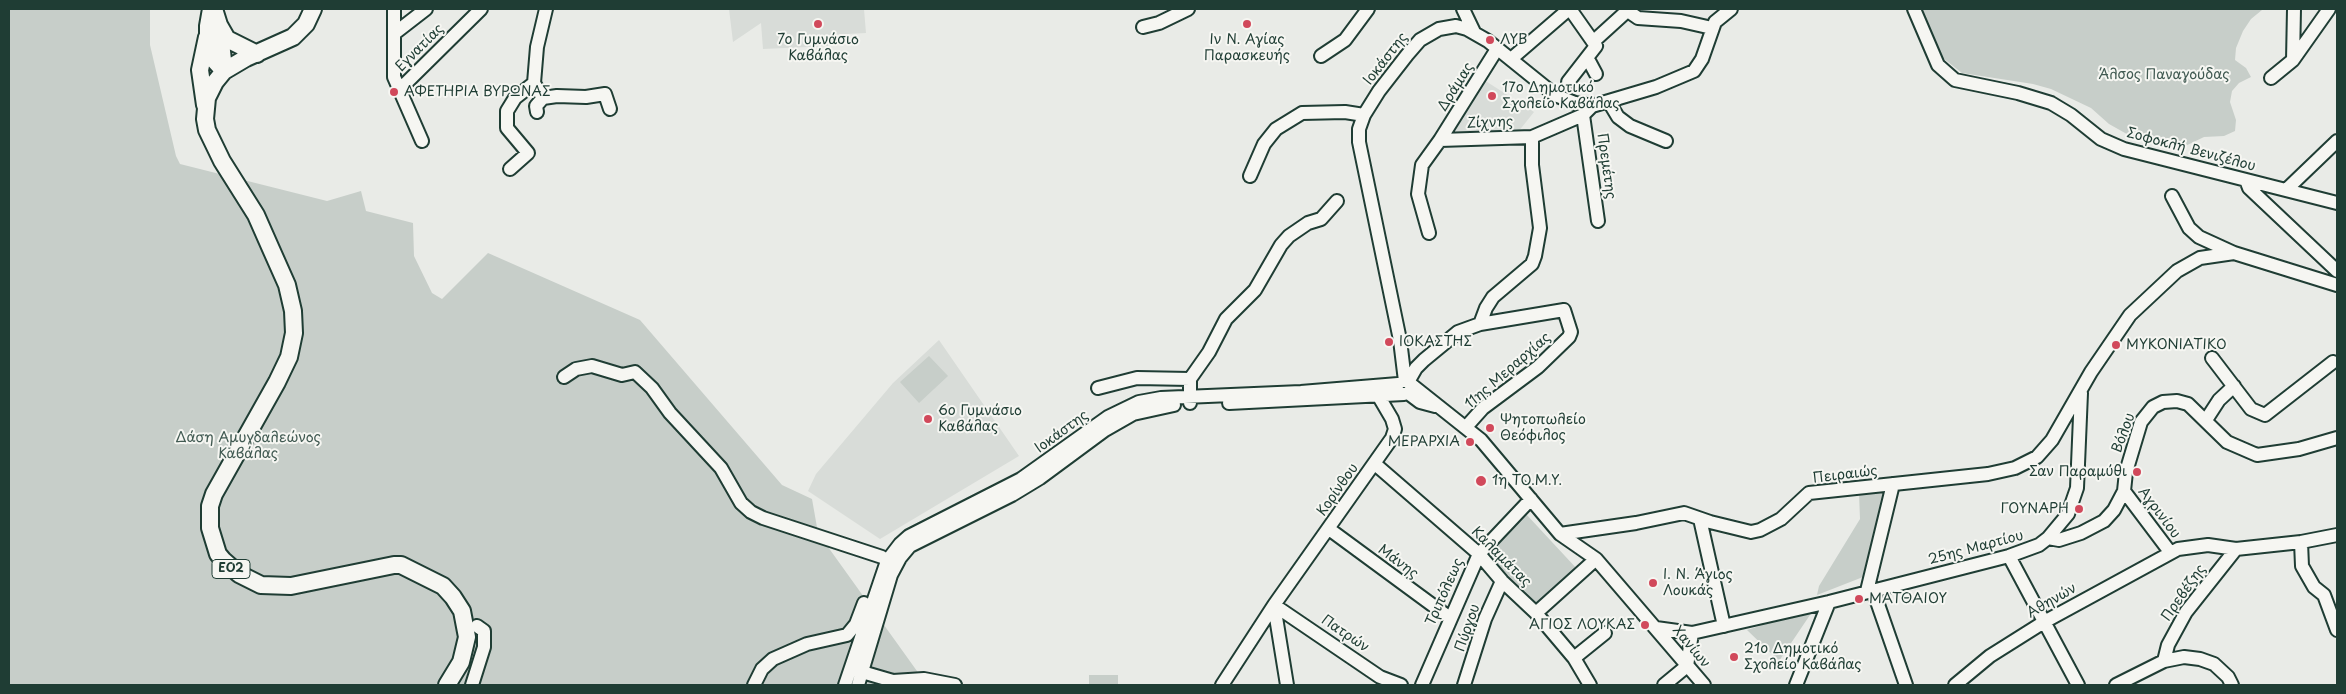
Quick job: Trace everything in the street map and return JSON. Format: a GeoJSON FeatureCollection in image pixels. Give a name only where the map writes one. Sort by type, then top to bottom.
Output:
{"type":"FeatureCollection","features":[{"type":"Feature","properties":{"kind":"main road"},"geometry":{"type":"LineString","coordinates":[[212,9],[213,31],[210,53],[224,71]]}},
{"type":"Feature","properties":{"kind":"main road","name":"ΕΟ2"},"geometry":{"type":"LineString","coordinates":[[313,9],[301,31],[286,42],[224,71],[210,90],[205,107],[207,130],[213,144],[256,215],[287,285],[293,311],[294,333],[289,357],[281,374],[214,494],[210,506],[210,528],[218,554],[230,568],[250,582],[261,585],[291,586],[394,565],[401,565],[411,572],[436,582],[448,591],[458,603],[466,628],[465,651],[447,685]]}},
{"type":"Feature","properties":{"kind":"main road"},"geometry":{"type":"LineString","coordinates":[[213,31],[257,54]]}},
{"type":"Feature","properties":{"kind":"main road"},"geometry":{"type":"LineString","coordinates":[[205,107],[200,70],[213,31]]}},
{"type":"Feature","properties":{"kind":"street"},"geometry":{"type":"LineString","coordinates":[[394,9],[394,77],[399,90]]}},
{"type":"Feature","properties":{"kind":"street"},"geometry":{"type":"LineString","coordinates":[[395,33],[426,9]]}},
{"type":"Feature","properties":{"kind":"street"},"geometry":{"type":"LineString","coordinates":[[467,22],[472,9]]}},
{"type":"Feature","properties":{"kind":"street","name":"Εγνατίας"},"geometry":{"type":"LineString","coordinates":[[422,141],[399,90],[481,9]]}},
{"type":"Feature","properties":{"kind":"street"},"geometry":{"type":"LineString","coordinates":[[544,98],[534,83],[537,47],[546,9]]}},
{"type":"Feature","properties":{"kind":"street"},"geometry":{"type":"LineString","coordinates":[[1142,27],[1159,23],[1188,9]]}},
{"type":"Feature","properties":{"kind":"street"},"geometry":{"type":"LineString","coordinates":[[1321,56],[1345,40],[1368,9]]}},
{"type":"Feature","properties":{"kind":"street"},"geometry":{"type":"LineString","coordinates":[[1463,9],[1474,32]]}},
{"type":"Feature","properties":{"kind":"street"},"geometry":{"type":"LineString","coordinates":[[1511,59],[1569,9],[1596,46],[1588,59],[1568,82]]}},
{"type":"Feature","properties":{"kind":"street","name":"Ιοκάστης"},"geometry":{"type":"LineString","coordinates":[[854,677],[886,556],[909,536],[1021,479],[1108,417],[1139,402],[1153,399],[1190,400],[1376,391],[1405,387],[1400,340],[1359,142],[1359,129],[1364,115],[1379,92],[1420,40],[1439,29],[1447,27],[1456,26],[1474,32],[1555,95],[1588,110],[1694,71],[1702,59],[1712,28],[1718,18],[1731,9]]}},
{"type":"Feature","properties":{"kind":"street","name":"Σοφοκλή Βενιζέλου"},"geometry":{"type":"LineString","coordinates":[[1914,9],[1938,65],[1955,80],[2018,93],[2051,103],[2072,115],[2101,139],[2124,148],[2337,203]]}},
{"type":"Feature","properties":{"kind":"street"},"geometry":{"type":"LineString","coordinates":[[2293,60],[2294,9]]}},
{"type":"Feature","properties":{"kind":"street"},"geometry":{"type":"LineString","coordinates":[[2271,78],[2293,60],[2329,9]]}},
{"type":"Feature","properties":{"kind":"street"},"geometry":{"type":"LineString","coordinates":[[1594,41],[1626,10],[1638,18],[1681,21],[1712,28]]}},
{"type":"Feature","properties":{"kind":"street","name":"Δράμας"},"geometry":{"type":"LineString","coordinates":[[1428,233],[1418,194],[1422,165],[1440,140],[1497,49]]}},
{"type":"Feature","properties":{"kind":"street"},"geometry":{"type":"LineString","coordinates":[[1588,59],[1596,74]]}},
{"type":"Feature","properties":{"kind":"street"},"geometry":{"type":"LineString","coordinates":[[510,169],[528,153],[507,128],[507,111],[515,98],[534,83]]}},
{"type":"Feature","properties":{"kind":"street"},"geometry":{"type":"LineString","coordinates":[[537,112],[536,106],[544,98],[557,96],[586,97],[605,94],[610,109]]}},
{"type":"Feature","properties":{"kind":"street"},"geometry":{"type":"LineString","coordinates":[[1608,102],[1618,117],[1630,126],[1666,141]]}},
{"type":"Feature","properties":{"kind":"street","name":"Ζίχνης"},"geometry":{"type":"LineString","coordinates":[[1440,140],[1532,137],[1588,110]]}},
{"type":"Feature","properties":{"kind":"street","name":"Πρεμέτης"},"geometry":{"type":"LineString","coordinates":[[1588,110],[1598,221]]}},
{"type":"Feature","properties":{"kind":"street"},"geometry":{"type":"LineString","coordinates":[[1250,176],[1264,144],[1276,129],[1302,113],[1345,112],[1364,115]]}},
{"type":"Feature","properties":{"kind":"street"},"geometry":{"type":"LineString","coordinates":[[1480,324],[1489,302],[1508,282],[1532,264],[1538,243],[1539,217],[1532,165],[1532,137]]}},
{"type":"Feature","properties":{"kind":"street"},"geometry":{"type":"LineString","coordinates":[[2287,189],[2337,141]]}},
{"type":"Feature","properties":{"kind":"street"},"geometry":{"type":"LineString","coordinates":[[2246,180],[2249,188],[2337,271]]}},
{"type":"Feature","properties":{"kind":"street"},"geometry":{"type":"LineString","coordinates":[[2172,196],[2188,228],[2200,237],[2234,253],[2337,285]]}},
{"type":"Feature","properties":{"kind":"street"},"geometry":{"type":"LineString","coordinates":[[1190,400],[1190,379],[1209,352],[1219,329],[1255,290],[1281,245],[1308,223],[1321,219],[1337,201]]}},
{"type":"Feature","properties":{"kind":"street"},"geometry":{"type":"LineString","coordinates":[[2081,390],[2130,315],[2177,271],[2200,258],[2234,253]]}},
{"type":"Feature","properties":{"kind":"street","name":"11ης Μεραρχίας"},"geometry":{"type":"LineString","coordinates":[[1405,387],[1416,368],[1444,342],[1458,332],[1480,324],[1563,309],[1571,332],[1569,337],[1547,359],[1483,408],[1466,427]]}},
{"type":"Feature","properties":{"kind":"street"},"geometry":{"type":"LineString","coordinates":[[2212,358],[2251,409],[2264,415],[2333,362]]}},
{"type":"Feature","properties":{"kind":"street"},"geometry":{"type":"LineString","coordinates":[[564,377],[576,369],[592,366],[622,375],[635,372],[652,388],[670,413],[720,468],[741,503],[751,512],[762,518],[886,556],[856,624],[850,632],[844,636],[807,644],[773,659],[762,669],[754,685]]}},
{"type":"Feature","properties":{"kind":"street"},"geometry":{"type":"LineString","coordinates":[[1098,388],[1136,378],[1190,379]]}},
{"type":"Feature","properties":{"kind":"street"},"geometry":{"type":"LineString","coordinates":[[2206,420],[2219,400],[2234,386]]}},
{"type":"Feature","properties":{"kind":"street"},"geometry":{"type":"LineString","coordinates":[[1405,387],[1424,393],[1438,407],[1466,427],[1489,447],[1560,534],[1596,559],[1656,628]]}},
{"type":"Feature","properties":{"kind":"street","name":"Πειραιώς"},"geometry":{"type":"LineString","coordinates":[[1560,534],[1636,523],[1678,513],[1688,514],[1700,519],[1751,532],[1760,530],[1781,519],[1804,496],[1810,493],[2002,472],[2037,458],[2052,440],[2081,390]]}},
{"type":"Feature","properties":{"kind":"street","name":"25ης Μαρτίου"},"geometry":{"type":"LineString","coordinates":[[1656,628],[1692,633],[1829,602],[2009,556],[2039,545],[2048,538],[2068,514],[2077,488],[2081,390]]}},
{"type":"Feature","properties":{"kind":"street","name":"Κορίνθου"},"geometry":{"type":"LineString","coordinates":[[1222,685],[1274,605],[1392,438],[1395,429],[1392,419],[1376,391]]}},
{"type":"Feature","properties":{"kind":"street","name":"Ιοκάστης"},"geometry":{"type":"LineString","coordinates":[[854,677],[873,640],[895,566],[910,546],[1007,498],[1040,478],[1105,430],[1132,414],[1190,400]]}},
{"type":"Feature","properties":{"kind":"street","name":"Βόλου"},"geometry":{"type":"LineString","coordinates":[[2048,538],[2059,540],[2068,538],[2104,521],[2114,510],[2124,491],[2126,472],[2143,417],[2153,407],[2170,400],[2183,402],[2206,420],[2227,442],[2257,455],[2299,449],[2337,438]]}},
{"type":"Feature","properties":{"kind":"street","name":"Καλαμάτας"},"geometry":{"type":"LineString","coordinates":[[1375,464],[1479,554],[1502,581],[1536,613],[1574,658],[1590,685]]}},
{"type":"Feature","properties":{"kind":"street"},"geometry":{"type":"LineString","coordinates":[[1893,484],[1870,591],[1906,685]]}},
{"type":"Feature","properties":{"kind":"street","name":"Αγρινίου"},"geometry":{"type":"LineString","coordinates":[[2124,491],[2170,552]]}},
{"type":"Feature","properties":{"kind":"street","name":"Τριπόλεως"},"geometry":{"type":"LineString","coordinates":[[1422,685],[1479,554],[1531,499]]}},
{"type":"Feature","properties":{"kind":"street"},"geometry":{"type":"LineString","coordinates":[[1700,519],[1724,626]]}},
{"type":"Feature","properties":{"kind":"street","name":"Μάνης"},"geometry":{"type":"LineString","coordinates":[[1329,529],[1450,618]]}},
{"type":"Feature","properties":{"kind":"street"},"geometry":{"type":"LineString","coordinates":[[2170,552],[2198,545],[2228,546],[2236,549],[2301,542],[2337,535]]}},
{"type":"Feature","properties":{"kind":"street"},"geometry":{"type":"LineString","coordinates":[[2301,542],[2302,566],[2314,587],[2324,595],[2337,630]]}},
{"type":"Feature","properties":{"kind":"street","name":"Πρεβέζης"},"geometry":{"type":"LineString","coordinates":[[2164,659],[2186,612],[2236,549]]}},
{"type":"Feature","properties":{"kind":"street","name":"Αθηνών"},"geometry":{"type":"LineString","coordinates":[[1955,685],[1990,656],[2044,622],[2170,552]]}},
{"type":"Feature","properties":{"kind":"street"},"geometry":{"type":"LineString","coordinates":[[2009,556],[2078,685]]}},
{"type":"Feature","properties":{"kind":"street"},"geometry":{"type":"LineString","coordinates":[[1536,613],[1596,559]]}},
{"type":"Feature","properties":{"kind":"street","name":"Πύργου"},"geometry":{"type":"LineString","coordinates":[[1464,685],[1485,619],[1502,581]]}},
{"type":"Feature","properties":{"kind":"street"},"geometry":{"type":"LineString","coordinates":[[1796,685],[1829,602]]}},
{"type":"Feature","properties":{"kind":"street"},"geometry":{"type":"LineString","coordinates":[[1274,605],[1287,685]]}},
{"type":"Feature","properties":{"kind":"street","name":"Πατρών"},"geometry":{"type":"LineString","coordinates":[[1274,605],[1380,676],[1400,685]]}},
{"type":"Feature","properties":{"kind":"street"},"geometry":{"type":"LineString","coordinates":[[472,685],[484,647],[484,631],[477,626]]}},
{"type":"Feature","properties":{"kind":"street","name":"Χανίων"},"geometry":{"type":"LineString","coordinates":[[1656,628],[1704,685]]}},
{"type":"Feature","properties":{"kind":"street"},"geometry":{"type":"LineString","coordinates":[[1574,658],[1605,633]]}},
{"type":"Feature","properties":{"kind":"street"},"geometry":{"type":"LineString","coordinates":[[1664,685],[1687,666],[1692,633]]}},
{"type":"Feature","properties":{"kind":"street"},"geometry":{"type":"LineString","coordinates":[[873,640],[872,660],[885,682]]}},
{"type":"Feature","properties":{"kind":"street"},"geometry":{"type":"LineString","coordinates":[[2114,685],[2164,659],[2184,657],[2200,659],[2221,669],[2232,685]]}},
{"type":"Feature","properties":{"kind":"street"},"geometry":{"type":"LineString","coordinates":[[854,677],[885,682],[924,679],[954,685]]}},
{"type":"Feature","properties":{"kind":"shaded area"},"geometry":{"type":"Polygon","coordinates":[[[729,9],[864,9],[866,33],[828,35],[828,46],[763,49],[761,23],[733,42],[729,9]]]}},
{"type":"Feature","properties":{"kind":"shaded area","name":"17ο Δημοτικό Σχολείο Καβάλας"},"geometry":{"type":"Polygon","coordinates":[[[1484,80],[1534,112],[1518,132],[1514,129],[1508,135],[1454,138],[1452,132],[1484,80]]]}},
{"type":"Feature","properties":{"kind":"shaded area","name":"6ο Γυμνάσιο Καβάλας"},"geometry":{"type":"Polygon","coordinates":[[[939,340],[1019,456],[880,539],[808,491],[816,474],[893,383],[939,340]]]}},
{"type":"Feature","properties":{"kind":"green space","name":"Δάση Αμυγδαλεώνος Καβάλας"},"geometry":{"type":"Polygon","coordinates":[[[9,9],[150,9],[150,45],[176,156],[180,164],[327,201],[361,191],[366,211],[413,223],[414,256],[432,293],[442,299],[488,253],[640,320],[782,485],[812,499],[818,533],[927,685],[9,685],[9,9]]]}},
{"type":"Feature","properties":{"kind":"green space","name":"Άλσος Παναγούδας"},"geometry":{"type":"Polygon","coordinates":[[[1921,9],[2262,10],[2251,19],[2243,31],[2236,48],[2235,60],[2246,68],[2251,77],[2239,83],[2232,91],[2230,102],[2236,120],[2235,131],[2224,136],[2204,137],[2181,148],[2134,138],[2109,124],[2091,108],[2051,89],[2033,84],[1962,73],[1943,58],[1921,9]]]}},
{"type":"Feature","properties":{"kind":"green space"},"geometry":{"type":"Polygon","coordinates":[[[929,356],[948,376],[919,403],[900,382],[929,356]]]}},
{"type":"Feature","properties":{"kind":"green space"},"geometry":{"type":"Polygon","coordinates":[[[1883,491],[1884,499],[1863,577],[1817,595],[1819,586],[1860,519],[1859,493],[1883,491]]]}},
{"type":"Feature","properties":{"kind":"green space"},"geometry":{"type":"Polygon","coordinates":[[[1526,514],[1578,570],[1538,607],[1485,555],[1526,514]]]}},
{"type":"Feature","properties":{"kind":"green space"},"geometry":{"type":"Polygon","coordinates":[[[1814,609],[1779,661],[1747,630],[1814,609]]]}},
{"type":"Feature","properties":{"kind":"green space"},"geometry":{"type":"Polygon","coordinates":[[[1089,675],[1118,675],[1118,685],[1089,685],[1089,675]]]}},
{"type":"Feature","properties":{"kind":"place","name":"7ο Γυμνάσιο Καβάλας"},"geometry":{"type":"Point","coordinates":[818,24]}},
{"type":"Feature","properties":{"kind":"place","name":"Ιν Ν. Αγίας Παρασκευής"},"geometry":{"type":"Point","coordinates":[1247,24]}},
{"type":"Feature","properties":{"kind":"place","name":"ΛΥΒ"},"geometry":{"type":"Point","coordinates":[1490,40]}},
{"type":"Feature","properties":{"kind":"place","name":"ΑΦΕΤΗΡΙΑ ΒΥΡΩΝΑΣ"},"geometry":{"type":"Point","coordinates":[394,92]}},
{"type":"Feature","properties":{"kind":"place","name":"17ο Δημοτικό Σχολείο Καβάλας"},"geometry":{"type":"Point","coordinates":[1492,96]}},
{"type":"Feature","properties":{"kind":"place","name":"ΙΟΚΑΣΤΗΣ"},"geometry":{"type":"Point","coordinates":[1389,342]}},
{"type":"Feature","properties":{"kind":"place","name":"ΜΥΚΟΝΙΑΤΙΚΟ"},"geometry":{"type":"Point","coordinates":[2116,345]}},
{"type":"Feature","properties":{"kind":"place","name":"6ο Γυμνάσιο Καβάλας"},"geometry":{"type":"Point","coordinates":[928,419]}},
{"type":"Feature","properties":{"kind":"place","name":"Ψητοπωλείο Θεόφιλος"},"geometry":{"type":"Point","coordinates":[1490,428]}},
{"type":"Feature","properties":{"kind":"place","name":"ΜΕΡΑΡΧΙΑ"},"geometry":{"type":"Point","coordinates":[1470,442]}},
{"type":"Feature","properties":{"kind":"place","name":"Σαν Παραμύθι"},"geometry":{"type":"Point","coordinates":[2137,472]}},
{"type":"Feature","properties":{"kind":"place","name":"1η ΤΟ.Μ.Υ."},"geometry":{"type":"Point","coordinates":[1481,481]}},
{"type":"Feature","properties":{"kind":"place","name":"ΓΟΥΝΑΡΗ"},"geometry":{"type":"Point","coordinates":[2079,509]}},
{"type":"Feature","properties":{"kind":"place","name":"Ι. Ν. Άγιος Λουκάς"},"geometry":{"type":"Point","coordinates":[1653,583]}},
{"type":"Feature","properties":{"kind":"place","name":"ΜΑΤΘΑΙΟΥ"},"geometry":{"type":"Point","coordinates":[1859,599]}},
{"type":"Feature","properties":{"kind":"place","name":"ΑΓΙΟΣ ΛΟΥΚΑΣ"},"geometry":{"type":"Point","coordinates":[1645,625]}},
{"type":"Feature","properties":{"kind":"place","name":"21ο Δημοτικό Σχολείο Καβάλας"},"geometry":{"type":"Point","coordinates":[1734,657]}}]}
